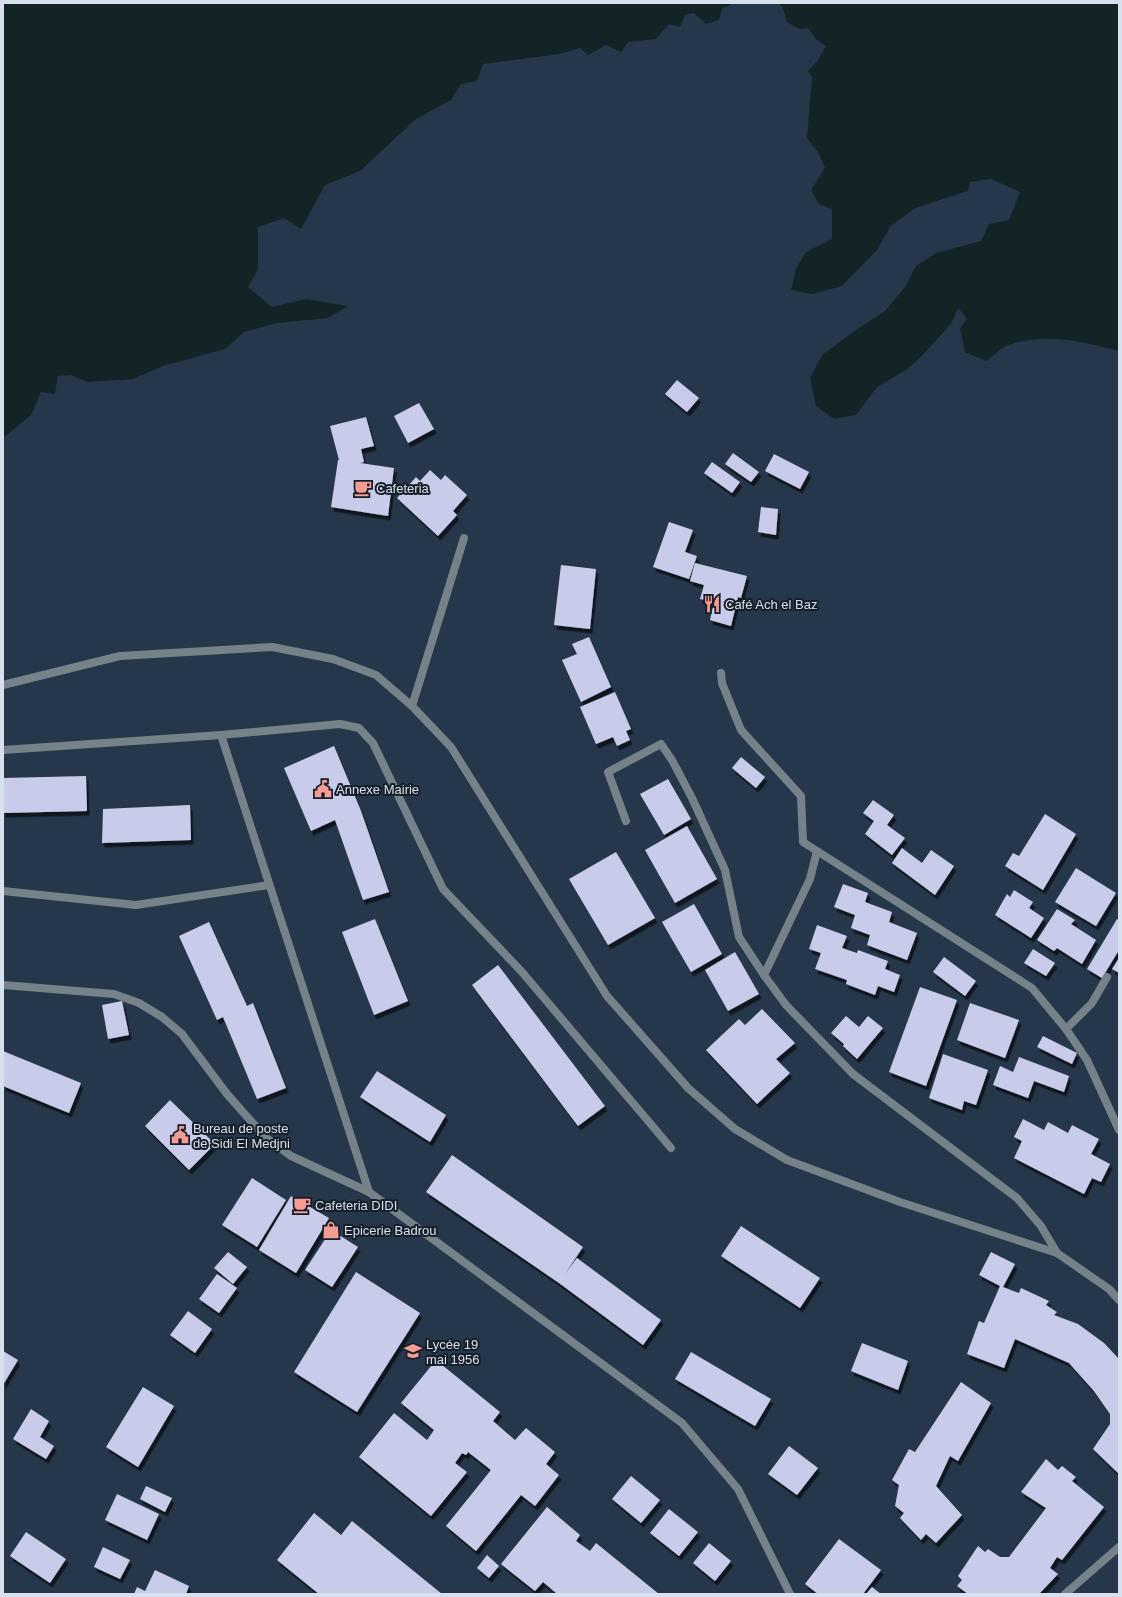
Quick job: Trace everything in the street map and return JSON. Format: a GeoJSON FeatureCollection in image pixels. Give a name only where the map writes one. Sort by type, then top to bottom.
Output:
{"type":"FeatureCollection","features":[{"type":"Feature","properties":{"kind":"street"},"geometry":{"type":"LineString","coordinates":[[412,706],[464,538]]}},
{"type":"Feature","properties":{"kind":"street"},"geometry":{"type":"LineString","coordinates":[[3,685],[120,656],[272,647],[333,659],[376,675],[412,706],[451,747],[607,996],[688,1088],[735,1129],[794,1163],[900,1202],[1057,1253],[1109,1290],[1119,1300]]}},
{"type":"Feature","properties":{"kind":"street"},"geometry":{"type":"LineString","coordinates":[[721,673],[722,683],[741,730],[801,796],[803,842],[1032,988],[1066,1029],[1087,1060],[1119,1130]]}},
{"type":"Feature","properties":{"kind":"street"},"geometry":{"type":"LineString","coordinates":[[3,750],[221,735],[340,724],[353,725],[365,732],[373,743],[443,889],[522,972],[671,1148]]}},
{"type":"Feature","properties":{"kind":"street"},"geometry":{"type":"LineString","coordinates":[[221,735],[369,1192]]}},
{"type":"Feature","properties":{"kind":"street"},"geometry":{"type":"LineString","coordinates":[[626,821],[608,772],[661,744],[672,760],[692,798],[725,870],[739,937],[786,1005],[852,1074],[1017,1198],[1041,1226],[1057,1253]]}},
{"type":"Feature","properties":{"kind":"street"},"geometry":{"type":"LineString","coordinates":[[764,975],[810,879],[817,851]]}},
{"type":"Feature","properties":{"kind":"street"},"geometry":{"type":"LineString","coordinates":[[3,891],[136,905],[269,886]]}},
{"type":"Feature","properties":{"kind":"street"},"geometry":{"type":"LineString","coordinates":[[1066,1029],[1092,1003],[1107,977]]}},
{"type":"Feature","properties":{"kind":"street"},"geometry":{"type":"LineString","coordinates":[[3,985],[114,994],[139,1003],[162,1017],[182,1034],[226,1094],[265,1137],[291,1156],[369,1192],[682,1422],[738,1489],[790,1594]]}},
{"type":"Feature","properties":{"kind":"street"},"geometry":{"type":"LineString","coordinates":[[1066,1594],[1119,1547]]}},
{"type":"Feature","properties":{"kind":"shaded area"},"geometry":{"type":"Polygon","coordinates":[[[3,3],[729,3],[731,5],[722,8],[719,20],[706,24],[694,13],[685,15],[680,27],[669,24],[656,39],[628,42],[621,52],[606,45],[588,55],[580,48],[559,54],[483,64],[477,81],[461,84],[451,100],[416,119],[360,171],[325,185],[301,229],[284,218],[258,227],[258,270],[248,287],[272,307],[306,299],[348,306],[328,318],[277,323],[244,332],[225,349],[163,366],[133,379],[88,382],[71,375],[58,376],[55,394],[41,392],[31,415],[3,438],[3,3]]]}},
{"type":"Feature","properties":{"kind":"shaded area"},"geometry":{"type":"Polygon","coordinates":[[[778,3],[1119,3],[1119,351],[1092,344],[1064,340],[1036,339],[1006,346],[986,361],[965,352],[960,328],[967,319],[958,308],[951,324],[920,358],[906,370],[877,387],[856,415],[834,419],[816,406],[810,378],[822,355],[885,311],[905,287],[916,266],[936,253],[981,241],[989,224],[1009,220],[1020,192],[991,179],[970,182],[968,191],[915,208],[890,227],[877,250],[842,286],[812,294],[791,290],[796,269],[806,252],[832,239],[832,209],[819,204],[811,190],[825,168],[818,152],[807,138],[812,77],[808,71],[818,60],[826,46],[816,39],[808,28],[799,29],[787,22],[783,8],[778,3]]]}},
{"type":"Feature","properties":{"kind":"building"},"geometry":{"type":"Polygon","coordinates":[[[677,380],[699,398],[687,412],[665,394],[677,380]]]}},
{"type":"Feature","properties":{"kind":"building"},"geometry":{"type":"Polygon","coordinates":[[[419,403],[434,429],[408,443],[394,416],[419,403]]]}},
{"type":"Feature","properties":{"kind":"building","name":"Cafeteria"},"geometry":{"type":"Polygon","coordinates":[[[366,417],[374,446],[361,449],[364,462],[360,463],[394,468],[388,516],[331,507],[339,460],[330,426],[366,417]]]}},
{"type":"Feature","properties":{"kind":"building"},"geometry":{"type":"Polygon","coordinates":[[[733,453],[759,472],[751,482],[725,464],[733,453]]]}},
{"type":"Feature","properties":{"kind":"building"},"geometry":{"type":"Polygon","coordinates":[[[774,454],[809,472],[800,489],[765,471],[774,454]]]}},
{"type":"Feature","properties":{"kind":"building"},"geometry":{"type":"Polygon","coordinates":[[[712,462],[740,482],[732,493],[704,473],[712,462]]]}},
{"type":"Feature","properties":{"kind":"building"},"geometry":{"type":"Polygon","coordinates":[[[430,470],[441,480],[445,475],[467,495],[453,511],[457,515],[438,536],[397,498],[416,477],[420,481],[430,470]]]}},
{"type":"Feature","properties":{"kind":"building"},"geometry":{"type":"Polygon","coordinates":[[[761,507],[778,509],[776,535],[758,532],[761,507]]]}},
{"type":"Feature","properties":{"kind":"building"},"geometry":{"type":"Polygon","coordinates":[[[669,522],[693,530],[685,552],[697,556],[689,579],[653,567],[669,522]]]}},
{"type":"Feature","properties":{"kind":"building"},"geometry":{"type":"Polygon","coordinates":[[[695,563],[747,576],[741,598],[738,597],[731,626],[710,620],[714,602],[700,599],[704,585],[690,581],[695,563]]]}},
{"type":"Feature","properties":{"kind":"building"},"geometry":{"type":"Polygon","coordinates":[[[561,565],[596,569],[590,629],[554,625],[561,565]]]}},
{"type":"Feature","properties":{"kind":"building"},"geometry":{"type":"Polygon","coordinates":[[[589,637],[611,687],[581,702],[562,660],[577,654],[572,644],[589,637]]]}},
{"type":"Feature","properties":{"kind":"building"},"geometry":{"type":"Polygon","coordinates":[[[615,692],[631,729],[626,731],[630,740],[617,746],[613,737],[596,744],[580,707],[615,692]]]}},
{"type":"Feature","properties":{"kind":"building","name":"Annexe Mairie"},"geometry":{"type":"Polygon","coordinates":[[[334,746],[361,811],[389,892],[363,900],[335,820],[311,831],[284,768],[334,746]]]}},
{"type":"Feature","properties":{"kind":"building"},"geometry":{"type":"Polygon","coordinates":[[[741,757],[765,777],[756,788],[732,768],[741,757]]]}},
{"type":"Feature","properties":{"kind":"building"},"geometry":{"type":"Polygon","coordinates":[[[86,776],[87,811],[3,813],[3,778],[86,776]]]}},
{"type":"Feature","properties":{"kind":"building"},"geometry":{"type":"Polygon","coordinates":[[[668,779],[691,819],[664,835],[640,794],[668,779]]]}},
{"type":"Feature","properties":{"kind":"building"},"geometry":{"type":"Polygon","coordinates":[[[873,800],[894,815],[887,825],[905,838],[892,855],[865,834],[874,821],[863,813],[873,800]]]}},
{"type":"Feature","properties":{"kind":"building"},"geometry":{"type":"Polygon","coordinates":[[[190,805],[191,840],[102,843],[103,809],[190,805]]]}},
{"type":"Feature","properties":{"kind":"building"},"geometry":{"type":"Polygon","coordinates":[[[1045,814],[1076,834],[1043,890],[1005,866],[1013,853],[1019,856],[1045,814]]]}},
{"type":"Feature","properties":{"kind":"building"},"geometry":{"type":"Polygon","coordinates":[[[687,826],[717,879],[675,903],[645,850],[687,826]]]}},
{"type":"Feature","properties":{"kind":"building"},"geometry":{"type":"Polygon","coordinates":[[[902,848],[922,863],[931,850],[954,866],[935,895],[892,863],[902,848]]]}},
{"type":"Feature","properties":{"kind":"building"},"geometry":{"type":"Polygon","coordinates":[[[616,852],[655,918],[608,945],[569,879],[616,852]]]}},
{"type":"Feature","properties":{"kind":"building"},"geometry":{"type":"Polygon","coordinates":[[[1076,868],[1116,893],[1096,926],[1055,902],[1076,868]]]}},
{"type":"Feature","properties":{"kind":"building"},"geometry":{"type":"Polygon","coordinates":[[[843,884],[868,893],[865,902],[892,912],[889,922],[917,933],[907,960],[867,945],[870,935],[851,928],[855,915],[834,907],[843,884]]]}},
{"type":"Feature","properties":{"kind":"building"},"geometry":{"type":"Polygon","coordinates":[[[1014,890],[1033,902],[1029,908],[1044,918],[1031,938],[995,915],[1007,894],[1010,897],[1014,890]]]}},
{"type":"Feature","properties":{"kind":"building"},"geometry":{"type":"Polygon","coordinates":[[[694,904],[722,954],[691,972],[662,922],[694,904]]]}},
{"type":"Feature","properties":{"kind":"building"},"geometry":{"type":"Polygon","coordinates":[[[1057,909],[1075,920],[1071,924],[1096,940],[1082,964],[1057,948],[1054,951],[1037,940],[1057,909]]]}},
{"type":"Feature","properties":{"kind":"building"},"geometry":{"type":"Polygon","coordinates":[[[375,919],[408,1001],[374,1015],[342,932],[375,919]]]}},
{"type":"Feature","properties":{"kind":"building"},"geometry":{"type":"Polygon","coordinates":[[[1117,919],[1119,920],[1119,950],[1102,978],[1087,969],[1117,919]]]}},
{"type":"Feature","properties":{"kind":"building"},"geometry":{"type":"Polygon","coordinates":[[[209,922],[247,1006],[253,1003],[286,1088],[257,1099],[223,1017],[217,1020],[179,936],[209,922]]]}},
{"type":"Feature","properties":{"kind":"building"},"geometry":{"type":"Polygon","coordinates":[[[817,925],[847,936],[842,948],[857,953],[858,950],[888,961],[885,969],[900,975],[894,992],[878,986],[875,995],[846,984],[847,980],[815,969],[821,953],[809,949],[817,925]]]}},
{"type":"Feature","properties":{"kind":"building"},"geometry":{"type":"Polygon","coordinates":[[[1033,949],[1055,963],[1046,976],[1024,963],[1033,949]]]}},
{"type":"Feature","properties":{"kind":"building"},"geometry":{"type":"Polygon","coordinates":[[[735,952],[759,994],[728,1011],[705,970],[735,952]]]}},
{"type":"Feature","properties":{"kind":"building"},"geometry":{"type":"Polygon","coordinates":[[[944,957],[976,981],[965,996],[933,972],[944,957]]]}},
{"type":"Feature","properties":{"kind":"building"},"geometry":{"type":"Polygon","coordinates":[[[1119,958],[1119,973],[1112,969],[1119,958]]]}},
{"type":"Feature","properties":{"kind":"building"},"geometry":{"type":"Polygon","coordinates":[[[498,965],[605,1106],[578,1126],[472,985],[498,965]]]}},
{"type":"Feature","properties":{"kind":"building"},"geometry":{"type":"Polygon","coordinates":[[[920,987],[957,1000],[926,1086],[889,1072],[920,987]]]}},
{"type":"Feature","properties":{"kind":"building"},"geometry":{"type":"Polygon","coordinates":[[[122,1001],[129,1035],[108,1039],[102,1005],[122,1001]]]}},
{"type":"Feature","properties":{"kind":"building"},"geometry":{"type":"Polygon","coordinates":[[[970,1003],[1019,1020],[1005,1058],[957,1040],[970,1003]]]}},
{"type":"Feature","properties":{"kind":"building"},"geometry":{"type":"Polygon","coordinates":[[[762,1009],[795,1043],[776,1059],[790,1073],[757,1104],[706,1050],[739,1019],[745,1025],[762,1009]]]}},
{"type":"Feature","properties":{"kind":"building"},"geometry":{"type":"Polygon","coordinates":[[[846,1016],[859,1027],[868,1016],[883,1028],[857,1059],[843,1046],[844,1044],[831,1033],[846,1016]]]}},
{"type":"Feature","properties":{"kind":"building"},"geometry":{"type":"Polygon","coordinates":[[[1043,1036],[1077,1053],[1072,1064],[1037,1047],[1043,1036]]]}},
{"type":"Feature","properties":{"kind":"building"},"geometry":{"type":"Polygon","coordinates":[[[3,1051],[81,1083],[69,1113],[3,1086],[3,1051]]]}},
{"type":"Feature","properties":{"kind":"building"},"geometry":{"type":"Polygon","coordinates":[[[943,1054],[988,1070],[976,1105],[964,1101],[962,1110],[929,1098],[943,1054]]]}},
{"type":"Feature","properties":{"kind":"building"},"geometry":{"type":"Polygon","coordinates":[[[1019,1057],[1069,1076],[1064,1092],[1034,1081],[1028,1098],[993,1085],[1000,1066],[1013,1072],[1019,1057]]]}},
{"type":"Feature","properties":{"kind":"building"},"geometry":{"type":"Polygon","coordinates":[[[377,1071],[446,1115],[430,1142],[360,1097],[377,1071]]]}},
{"type":"Feature","properties":{"kind":"building","name":"Bureau de poste de Sidi El Medjni"},"geometry":{"type":"Polygon","coordinates":[[[170,1100],[215,1144],[189,1170],[145,1126],[170,1100]]]}},
{"type":"Feature","properties":{"kind":"building"},"geometry":{"type":"Polygon","coordinates":[[[1023,1119],[1044,1130],[1048,1122],[1068,1133],[1072,1125],[1099,1139],[1091,1154],[1110,1164],[1101,1182],[1092,1178],[1084,1194],[1014,1158],[1022,1141],[1014,1137],[1023,1119]]]}},
{"type":"Feature","properties":{"kind":"building"},"geometry":{"type":"Polygon","coordinates":[[[452,1155],[583,1247],[565,1274],[577,1258],[661,1320],[643,1345],[559,1283],[426,1192],[452,1155]]]}},
{"type":"Feature","properties":{"kind":"building"},"geometry":{"type":"Polygon","coordinates":[[[252,1178],[286,1200],[257,1247],[222,1225],[252,1178]]]}},
{"type":"Feature","properties":{"kind":"building"},"geometry":{"type":"Polygon","coordinates":[[[291,1196],[329,1218],[296,1273],[259,1250],[291,1196]]]}},
{"type":"Feature","properties":{"kind":"building"},"geometry":{"type":"Polygon","coordinates":[[[741,1226],[820,1278],[800,1308],[721,1256],[741,1226]]]}},
{"type":"Feature","properties":{"kind":"building"},"geometry":{"type":"Polygon","coordinates":[[[331,1230],[358,1247],[332,1287],[305,1270],[331,1230]]]}},
{"type":"Feature","properties":{"kind":"building"},"geometry":{"type":"Polygon","coordinates":[[[228,1252],[247,1267],[233,1284],[214,1268],[228,1252]]]}},
{"type":"Feature","properties":{"kind":"building"},"geometry":{"type":"Polygon","coordinates":[[[991,1252],[1015,1264],[1003,1287],[1019,1293],[1021,1288],[1049,1301],[1046,1305],[1057,1312],[1054,1315],[1078,1324],[1104,1343],[1119,1359],[1118,1473],[1093,1449],[1110,1424],[1110,1414],[1094,1391],[1069,1363],[1015,1339],[1004,1368],[967,1354],[979,1321],[984,1323],[1000,1286],[979,1275],[991,1252]]]}},
{"type":"Feature","properties":{"kind":"building"},"geometry":{"type":"Polygon","coordinates":[[[356,1272],[420,1313],[357,1412],[294,1372],[356,1272]]]}},
{"type":"Feature","properties":{"kind":"building"},"geometry":{"type":"Polygon","coordinates":[[[217,1274],[237,1288],[219,1313],[199,1299],[217,1274]]]}},
{"type":"Feature","properties":{"kind":"building"},"geometry":{"type":"Polygon","coordinates":[[[188,1311],[212,1329],[195,1353],[170,1335],[188,1311]]]}},
{"type":"Feature","properties":{"kind":"building"},"geometry":{"type":"Polygon","coordinates":[[[862,1343],[908,1361],[898,1390],[851,1371],[862,1343]]]}},
{"type":"Feature","properties":{"kind":"building"},"geometry":{"type":"Polygon","coordinates":[[[3,1351],[18,1360],[3,1385],[3,1351]]]}},
{"type":"Feature","properties":{"kind":"building"},"geometry":{"type":"Polygon","coordinates":[[[691,1352],[771,1399],[755,1426],[675,1379],[691,1352]]]}},
{"type":"Feature","properties":{"kind":"building"},"geometry":{"type":"Polygon","coordinates":[[[436,1360],[500,1412],[493,1421],[515,1440],[526,1428],[555,1452],[546,1464],[559,1475],[535,1506],[521,1495],[476,1551],[446,1526],[491,1470],[468,1452],[466,1455],[462,1453],[455,1463],[467,1472],[431,1516],[359,1457],[394,1413],[427,1440],[434,1430],[401,1403],[436,1360]]]}},
{"type":"Feature","properties":{"kind":"building"},"geometry":{"type":"Polygon","coordinates":[[[961,1382],[991,1403],[958,1461],[950,1456],[936,1486],[962,1515],[936,1543],[926,1534],[921,1540],[900,1518],[904,1513],[895,1506],[899,1485],[892,1480],[909,1449],[915,1452],[961,1382]]]}},
{"type":"Feature","properties":{"kind":"building"},"geometry":{"type":"Polygon","coordinates":[[[143,1387],[174,1406],[138,1467],[106,1447],[143,1387]]]}},
{"type":"Feature","properties":{"kind":"building"},"geometry":{"type":"Polygon","coordinates":[[[31,1409],[49,1421],[40,1437],[54,1446],[46,1459],[13,1439],[31,1409]]]}},
{"type":"Feature","properties":{"kind":"building"},"geometry":{"type":"Polygon","coordinates":[[[789,1446],[818,1468],[797,1495],[768,1474],[789,1446]]]}},
{"type":"Feature","properties":{"kind":"building"},"geometry":{"type":"Polygon","coordinates":[[[1046,1459],[1058,1470],[1062,1466],[1076,1477],[1072,1481],[1104,1507],[1062,1560],[1057,1557],[1050,1568],[1058,1574],[1039,1594],[968,1594],[957,1586],[962,1580],[958,1576],[978,1546],[985,1552],[988,1549],[1000,1557],[1009,1557],[1046,1508],[1021,1492],[1046,1459]]]}},
{"type":"Feature","properties":{"kind":"building"},"geometry":{"type":"Polygon","coordinates":[[[631,1476],[660,1500],[641,1523],[612,1499],[631,1476]]]}},
{"type":"Feature","properties":{"kind":"building"},"geometry":{"type":"Polygon","coordinates":[[[146,1486],[172,1498],[165,1512],[140,1499],[146,1486]]]}},
{"type":"Feature","properties":{"kind":"building"},"geometry":{"type":"Polygon","coordinates":[[[117,1494],[159,1514],[147,1540],[105,1520],[117,1494]]]}},
{"type":"Feature","properties":{"kind":"building"},"geometry":{"type":"Polygon","coordinates":[[[547,1507],[580,1535],[576,1541],[590,1551],[596,1543],[659,1594],[555,1594],[556,1593],[543,1582],[535,1591],[501,1564],[547,1507]]]}},
{"type":"Feature","properties":{"kind":"building"},"geometry":{"type":"Polygon","coordinates":[[[669,1509],[698,1532],[679,1556],[650,1533],[669,1509]]]}},
{"type":"Feature","properties":{"kind":"building"},"geometry":{"type":"Polygon","coordinates":[[[314,1513],[341,1535],[352,1521],[442,1594],[319,1594],[277,1560],[314,1513]]]}},
{"type":"Feature","properties":{"kind":"building"},"geometry":{"type":"Polygon","coordinates":[[[26,1532],[66,1559],[50,1583],[10,1556],[26,1532]]]}},
{"type":"Feature","properties":{"kind":"building"},"geometry":{"type":"Polygon","coordinates":[[[839,1539],[881,1570],[863,1594],[818,1594],[805,1584],[839,1539]]]}},
{"type":"Feature","properties":{"kind":"building"},"geometry":{"type":"Polygon","coordinates":[[[709,1543],[731,1561],[715,1581],[693,1563],[709,1543]]]}},
{"type":"Feature","properties":{"kind":"building"},"geometry":{"type":"Polygon","coordinates":[[[103,1547],[130,1560],[120,1579],[94,1567],[103,1547]]]}},
{"type":"Feature","properties":{"kind":"building"},"geometry":{"type":"Polygon","coordinates":[[[487,1555],[499,1566],[489,1578],[477,1568],[487,1555]]]}},
{"type":"Feature","properties":{"kind":"building"},"geometry":{"type":"Polygon","coordinates":[[[155,1570],[189,1586],[186,1594],[134,1594],[137,1587],[145,1591],[155,1570]]]}},
{"type":"Feature","properties":{"kind":"building"},"geometry":{"type":"Polygon","coordinates":[[[872,1587],[881,1594],[866,1594],[872,1587]]]}},
{"type":"Feature","properties":{"kind":"place","name":"Cafeteria"},"geometry":{"type":"Point","coordinates":[363,488]}},
{"type":"Feature","properties":{"kind":"place","name":"Café Ach el Baz"},"geometry":{"type":"Point","coordinates":[712,604]}},
{"type":"Feature","properties":{"kind":"place","name":"Annexe Mairie"},"geometry":{"type":"Point","coordinates":[323,789]}},
{"type":"Feature","properties":{"kind":"place","name":"Bureau de poste de Sidi El Medjni"},"geometry":{"type":"Point","coordinates":[180,1135]}},
{"type":"Feature","properties":{"kind":"place","name":"Cafeteria DIDI"},"geometry":{"type":"Point","coordinates":[302,1205]}},
{"type":"Feature","properties":{"kind":"place","name":"Epicerie Badrou"},"geometry":{"type":"Point","coordinates":[331,1230]}},
{"type":"Feature","properties":{"kind":"place","name":"Lycée 19 mai 1956"},"geometry":{"type":"Point","coordinates":[413,1351]}}]}
